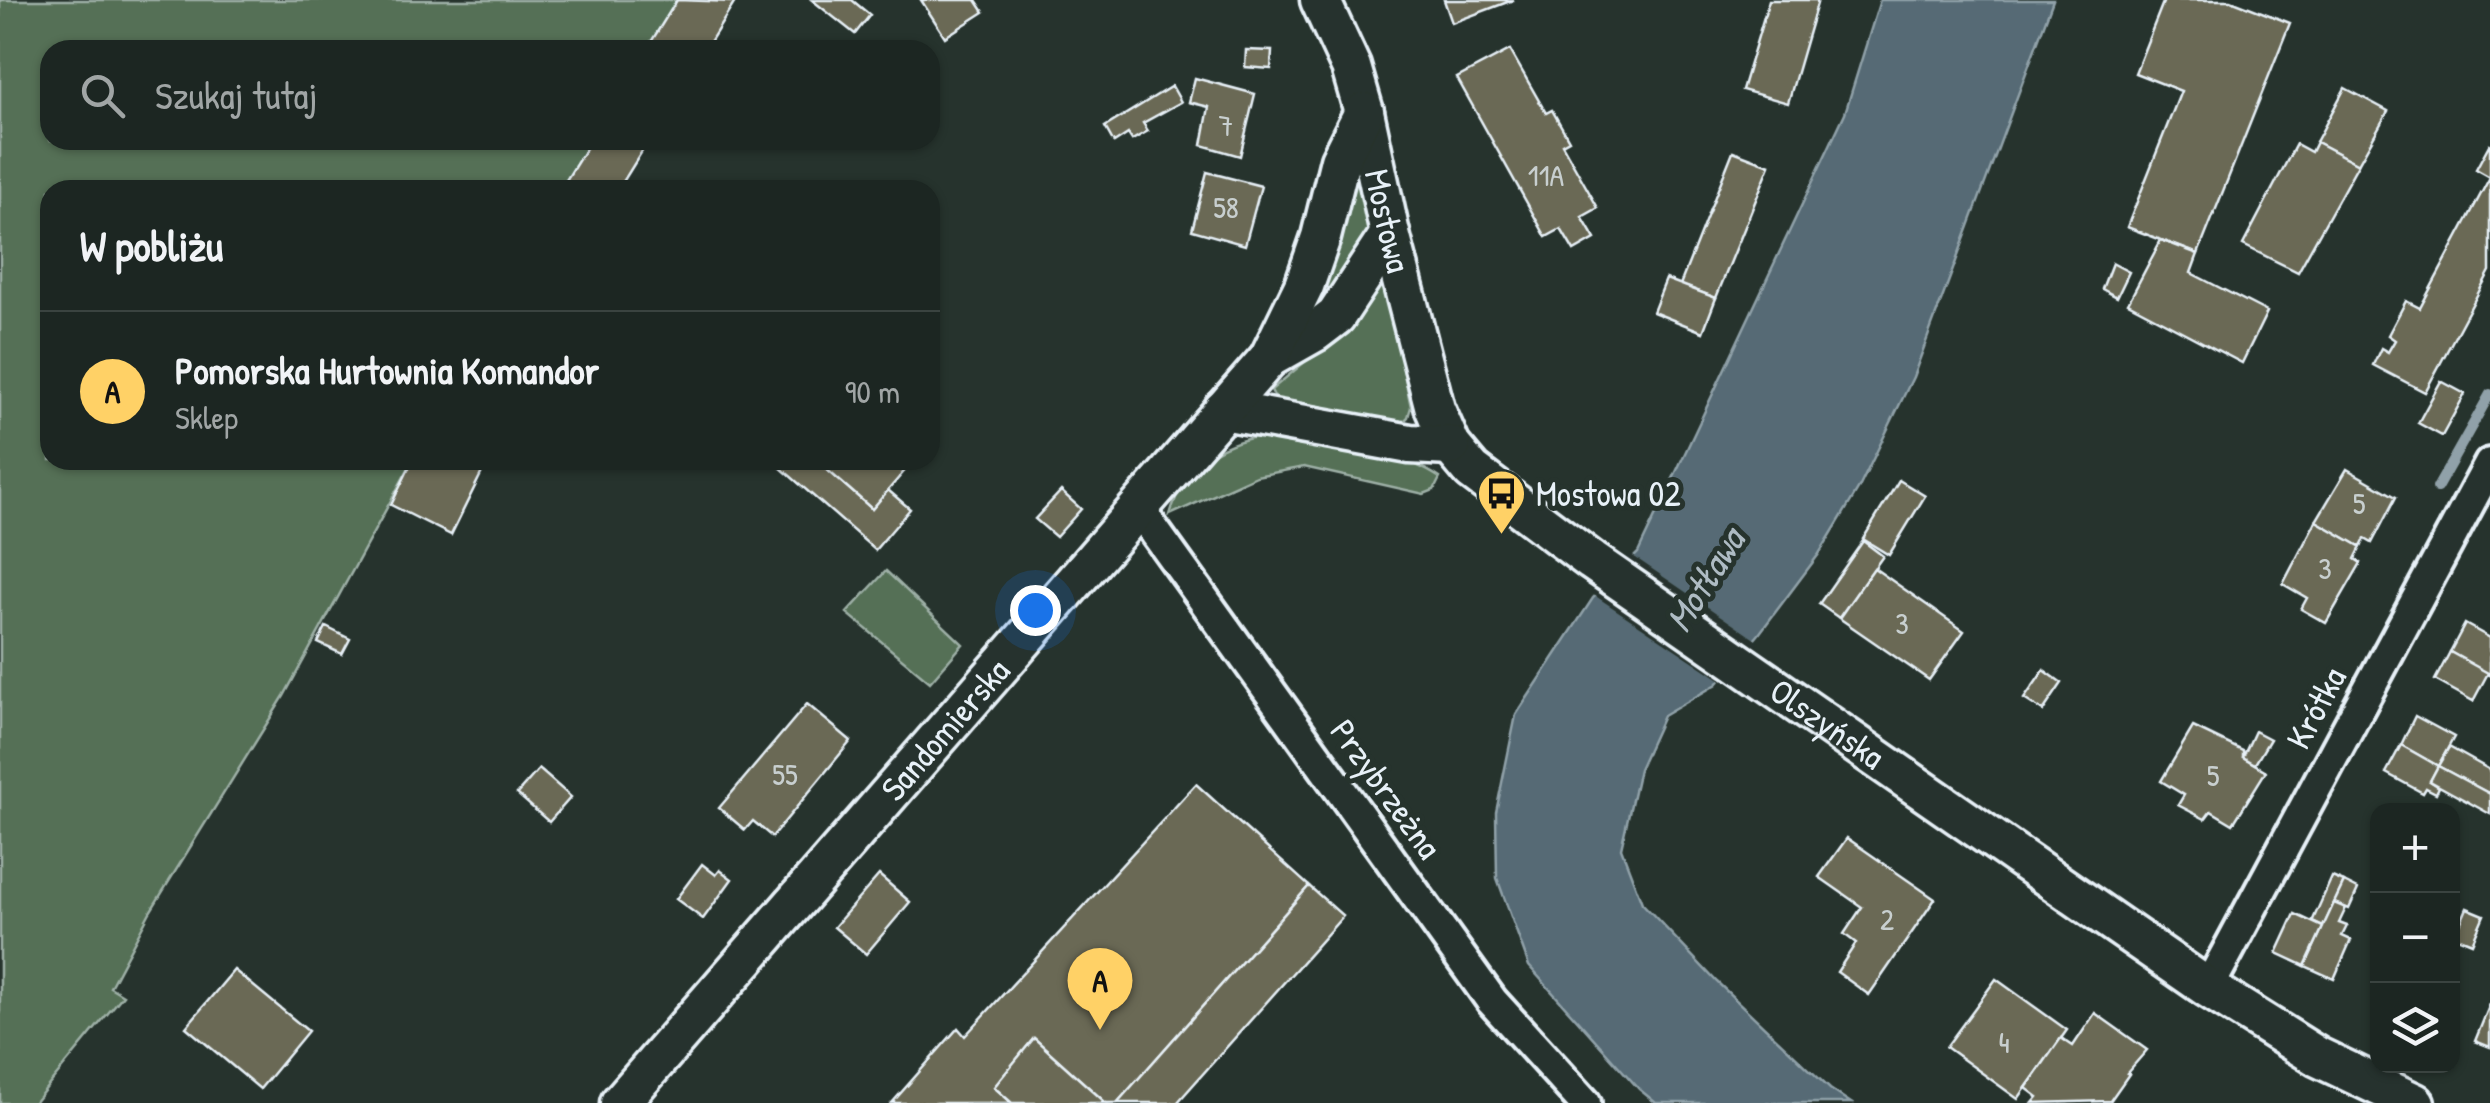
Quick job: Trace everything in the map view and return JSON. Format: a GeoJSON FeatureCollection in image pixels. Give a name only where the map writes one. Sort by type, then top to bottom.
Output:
{"type":"FeatureCollection","features":[{"type":"Feature","properties":{"kind":"street","name":"Mostowa"},"geometry":{"type":"LineString","coordinates":[[1320,0],[1351,67],[1435,409],[1451,446]]}},
{"type":"Feature","properties":{"kind":"street","name":"Sandomierska"},"geometry":{"type":"LineString","coordinates":[[620,1103],[1269,358],[1304,286],[1340,160],[1364,112]]}},
{"type":"Feature","properties":{"kind":"street","name":"Sandomierska"},"geometry":{"type":"LineString","coordinates":[[1269,358],[1336,316],[1390,234]]}},
{"type":"Feature","properties":{"kind":"street"},"geometry":{"type":"LineString","coordinates":[[1223,410],[1410,444],[1451,446]]}},
{"type":"Feature","properties":{"kind":"street","name":"Olszyńska"},"geometry":{"type":"LineString","coordinates":[[1451,446],[1472,472],[1592,562],[2208,988],[2318,1057],[2415,1103]]}},
{"type":"Feature","properties":{"kind":"street","name":"Krótka"},"geometry":{"type":"LineString","coordinates":[[2208,988],[2490,464]]}},
{"type":"Feature","properties":{"kind":"street","name":"Przybrzeżna"},"geometry":{"type":"LineString","coordinates":[[1138,508],[1492,1001],[1585,1103]]}},
{"type":"Feature","properties":{"kind":"green space"},"geometry":{"type":"Polygon","coordinates":[[[0,0],[678,0],[653,40],[40,40],[40,150],[586,150],[567,180],[40,180],[40,470],[408,470],[284,696],[150,912],[110,987],[123,995],[34,1103],[0,1103],[0,0]]]}},
{"type":"Feature","properties":{"kind":"green space"},"geometry":{"type":"Polygon","coordinates":[[[1359,174],[1372,219],[1366,240],[1320,315],[1311,313],[1353,178],[1359,174]]]}},
{"type":"Feature","properties":{"kind":"green space"},"geometry":{"type":"Polygon","coordinates":[[[1375,283],[1386,286],[1411,407],[1408,417],[1401,424],[1277,402],[1271,390],[1341,332],[1375,283]]]}},
{"type":"Feature","properties":{"kind":"green space"},"geometry":{"type":"Polygon","coordinates":[[[1266,435],[1379,453],[1440,478],[1434,490],[1424,494],[1304,467],[1256,476],[1170,515],[1184,483],[1205,459],[1232,444],[1266,435]]]}},
{"type":"Feature","properties":{"kind":"green space"},"geometry":{"type":"Polygon","coordinates":[[[886,571],[963,644],[930,682],[847,613],[886,571]]]}},
{"type":"Feature","properties":{"kind":"water","name":"Motława"},"geometry":{"type":"Polygon","coordinates":[[[1880,0],[2053,0],[1913,377],[1859,488],[1819,554],[1717,684],[1663,716],[1639,769],[1621,848],[1642,903],[1717,982],[1830,1089],[1851,1103],[1656,1103],[1529,966],[1497,878],[1496,812],[1516,715],[1593,598],[1638,553],[1845,113],[1880,0]]]}},
{"type":"Feature","properties":{"kind":"pier"},"geometry":{"type":"Polygon","coordinates":[[[1630,554],[1759,642],[1724,682],[1591,593],[1630,554]]]}},
{"type":"Feature","properties":{"kind":"building"},"geometry":{"type":"Polygon","coordinates":[[[677,0],[735,2],[711,40],[652,40],[677,0]]]}},
{"type":"Feature","properties":{"kind":"building"},"geometry":{"type":"Polygon","coordinates":[[[812,0],[852,0],[870,15],[855,34],[812,0]]]}},
{"type":"Feature","properties":{"kind":"building"},"geometry":{"type":"Polygon","coordinates":[[[921,0],[976,0],[984,12],[945,37],[921,0]]]}},
{"type":"Feature","properties":{"kind":"building"},"geometry":{"type":"Polygon","coordinates":[[[1444,0],[1513,0],[1452,23],[1444,0]]]}},
{"type":"Feature","properties":{"kind":"building"},"geometry":{"type":"Polygon","coordinates":[[[1769,0],[1818,0],[1788,103],[1742,90],[1769,0]]]}},
{"type":"Feature","properties":{"kind":"building"},"geometry":{"type":"Polygon","coordinates":[[[2164,0],[2231,0],[2290,23],[2198,254],[2127,227],[2181,91],[2135,73],[2164,0]]]}},
{"type":"Feature","properties":{"kind":"building"},"geometry":{"type":"Polygon","coordinates":[[[1246,50],[1272,51],[1271,69],[1245,67],[1246,50]]]}},
{"type":"Feature","properties":{"kind":"building"},"geometry":{"type":"Polygon","coordinates":[[[1510,50],[1546,113],[1552,110],[1569,140],[1562,144],[1598,208],[1582,217],[1595,239],[1574,251],[1561,229],[1546,237],[1457,78],[1510,50]]]}},
{"type":"Feature","properties":{"kind":"building"},"geometry":{"type":"Polygon","coordinates":[[[1195,78],[1255,94],[1240,156],[1202,145],[1209,107],[1189,102],[1195,78]]]}},
{"type":"Feature","properties":{"kind":"building"},"geometry":{"type":"Polygon","coordinates":[[[1172,86],[1181,102],[1143,123],[1148,131],[1132,140],[1128,134],[1114,143],[1105,127],[1172,86]]]}},
{"type":"Feature","properties":{"kind":"building"},"geometry":{"type":"Polygon","coordinates":[[[2345,88],[2388,111],[2358,164],[2316,142],[2345,88]]]}},
{"type":"Feature","properties":{"kind":"building"},"geometry":{"type":"Polygon","coordinates":[[[2316,142],[2358,164],[2298,272],[2243,245],[2296,144],[2311,152],[2316,142]]]}},
{"type":"Feature","properties":{"kind":"building"},"geometry":{"type":"Polygon","coordinates":[[[2490,143],[2490,177],[2476,169],[2490,143]]]}},
{"type":"Feature","properties":{"kind":"building"},"geometry":{"type":"Polygon","coordinates":[[[585,150],[643,150],[624,180],[566,180],[585,150]]]}},
{"type":"Feature","properties":{"kind":"building"},"geometry":{"type":"Polygon","coordinates":[[[1733,151],[1770,165],[1716,298],[1680,285],[1733,151]]]}},
{"type":"Feature","properties":{"kind":"building"},"geometry":{"type":"Polygon","coordinates":[[[1207,172],[1261,186],[1245,245],[1192,230],[1207,172]]]}},
{"type":"Feature","properties":{"kind":"building"},"geometry":{"type":"Polygon","coordinates":[[[2490,177],[2490,271],[2425,392],[2373,365],[2381,348],[2388,352],[2395,340],[2388,335],[2406,301],[2420,308],[2490,177]]]}},
{"type":"Feature","properties":{"kind":"building"},"geometry":{"type":"Polygon","coordinates":[[[2161,240],[2198,254],[2191,273],[2267,312],[2242,363],[2128,303],[2161,240]]]}},
{"type":"Feature","properties":{"kind":"building"},"geometry":{"type":"Polygon","coordinates":[[[2112,263],[2129,272],[2117,297],[2102,289],[2112,263]]]}},
{"type":"Feature","properties":{"kind":"building"},"geometry":{"type":"Polygon","coordinates":[[[1666,279],[1716,298],[1703,332],[1653,312],[1666,279]]]}},
{"type":"Feature","properties":{"kind":"building"},"geometry":{"type":"Polygon","coordinates":[[[2441,381],[2465,394],[2442,436],[2418,423],[2441,381]]]}},
{"type":"Feature","properties":{"kind":"building"},"geometry":{"type":"Polygon","coordinates":[[[2347,469],[2396,497],[2372,543],[2365,539],[2361,547],[2316,521],[2347,469]]]}},
{"type":"Feature","properties":{"kind":"building"},"geometry":{"type":"Polygon","coordinates":[[[408,470],[483,470],[451,535],[391,505],[408,470]]]}},
{"type":"Feature","properties":{"kind":"building"},"geometry":{"type":"Polygon","coordinates":[[[783,470],[827,470],[872,509],[888,490],[910,509],[875,550],[783,470]]]}},
{"type":"Feature","properties":{"kind":"building"},"geometry":{"type":"Polygon","coordinates":[[[827,470],[905,470],[872,509],[827,470]]]}},
{"type":"Feature","properties":{"kind":"building"},"geometry":{"type":"Polygon","coordinates":[[[1899,480],[1925,496],[1889,555],[1863,539],[1899,480]]]}},
{"type":"Feature","properties":{"kind":"building"},"geometry":{"type":"Polygon","coordinates":[[[1061,491],[1081,509],[1056,537],[1035,519],[1061,491]]]}},
{"type":"Feature","properties":{"kind":"building"},"geometry":{"type":"Polygon","coordinates":[[[2316,521],[2361,547],[2355,559],[2361,563],[2326,623],[2301,609],[2307,598],[2283,584],[2316,521]]]}},
{"type":"Feature","properties":{"kind":"building"},"geometry":{"type":"Polygon","coordinates":[[[1863,541],[1883,556],[1839,618],[1819,604],[1863,541]]]}},
{"type":"Feature","properties":{"kind":"building"},"geometry":{"type":"Polygon","coordinates":[[[1874,568],[1964,631],[1929,680],[1839,618],[1874,568]]]}},
{"type":"Feature","properties":{"kind":"building"},"geometry":{"type":"Polygon","coordinates":[[[2465,624],[2490,638],[2490,675],[2450,652],[2465,624]]]}},
{"type":"Feature","properties":{"kind":"building"},"geometry":{"type":"Polygon","coordinates":[[[326,627],[350,639],[342,654],[318,643],[326,627]]]}},
{"type":"Feature","properties":{"kind":"building"},"geometry":{"type":"Polygon","coordinates":[[[2450,652],[2488,673],[2473,701],[2435,680],[2450,652]]]}},
{"type":"Feature","properties":{"kind":"building"},"geometry":{"type":"Polygon","coordinates":[[[2044,670],[2062,683],[2043,711],[2024,699],[2044,670]]]}},
{"type":"Feature","properties":{"kind":"building"},"geometry":{"type":"Polygon","coordinates":[[[807,704],[851,741],[772,837],[753,821],[745,830],[719,808],[807,704]]]}},
{"type":"Feature","properties":{"kind":"building"},"geometry":{"type":"Polygon","coordinates":[[[2415,716],[2454,737],[2438,766],[2401,745],[2415,716]]]}},
{"type":"Feature","properties":{"kind":"building"},"geometry":{"type":"Polygon","coordinates":[[[2193,727],[2243,751],[2243,757],[2266,771],[2233,824],[2211,811],[2205,819],[2178,805],[2184,795],[2161,781],[2193,727]]]}},
{"type":"Feature","properties":{"kind":"building"},"geometry":{"type":"Polygon","coordinates":[[[2255,731],[2270,739],[2255,764],[2243,757],[2255,731]]]}},
{"type":"Feature","properties":{"kind":"building"},"geometry":{"type":"Polygon","coordinates":[[[2401,745],[2438,766],[2430,781],[2439,787],[2436,793],[2426,788],[2423,793],[2386,773],[2401,745]]]}},
{"type":"Feature","properties":{"kind":"building"},"geometry":{"type":"Polygon","coordinates":[[[2449,747],[2490,770],[2490,794],[2438,766],[2449,747]]]}},
{"type":"Feature","properties":{"kind":"building"},"geometry":{"type":"Polygon","coordinates":[[[2438,766],[2490,794],[2490,814],[2430,781],[2438,766]]]}},
{"type":"Feature","properties":{"kind":"building"},"geometry":{"type":"Polygon","coordinates":[[[539,769],[571,797],[549,822],[517,794],[539,769]]]}},
{"type":"Feature","properties":{"kind":"building"},"geometry":{"type":"Polygon","coordinates":[[[1196,784],[1309,886],[1117,1103],[1106,1103],[1034,1038],[994,1087],[1012,1103],[892,1103],[958,1028],[965,1036],[1196,784]]]}},
{"type":"Feature","properties":{"kind":"building"},"geometry":{"type":"Polygon","coordinates":[[[1847,838],[1935,899],[1869,995],[1837,972],[1856,943],[1844,934],[1862,907],[1819,877],[1847,838]]]}},
{"type":"Feature","properties":{"kind":"building"},"geometry":{"type":"Polygon","coordinates":[[[702,864],[716,875],[720,870],[732,879],[703,919],[676,899],[702,864]]]}},
{"type":"Feature","properties":{"kind":"building"},"geometry":{"type":"Polygon","coordinates":[[[879,875],[910,902],[866,954],[834,927],[879,875]]]}},
{"type":"Feature","properties":{"kind":"building"},"geometry":{"type":"Polygon","coordinates":[[[2332,877],[2344,882],[2323,927],[2312,922],[2332,877]]]}},
{"type":"Feature","properties":{"kind":"building"},"geometry":{"type":"Polygon","coordinates":[[[2344,882],[2358,889],[2349,909],[2334,903],[2344,882]]]}},
{"type":"Feature","properties":{"kind":"building"},"geometry":{"type":"Polygon","coordinates":[[[1309,886],[1343,916],[1177,1103],[1117,1103],[1309,886]]]}},
{"type":"Feature","properties":{"kind":"building"},"geometry":{"type":"Polygon","coordinates":[[[2334,903],[2346,908],[2339,923],[2347,926],[2342,936],[2351,940],[2334,979],[2305,966],[2334,903]]]}},
{"type":"Feature","properties":{"kind":"building"},"geometry":{"type":"Polygon","coordinates":[[[2467,908],[2484,915],[2472,943],[2460,938],[2460,924],[2467,908]]]}},
{"type":"Feature","properties":{"kind":"building"},"geometry":{"type":"Polygon","coordinates":[[[2295,914],[2323,927],[2305,966],[2277,953],[2295,914]]]}},
{"type":"Feature","properties":{"kind":"building"},"geometry":{"type":"Polygon","coordinates":[[[234,970],[308,1031],[260,1089],[186,1027],[234,970]]]}},
{"type":"Feature","properties":{"kind":"building"},"geometry":{"type":"Polygon","coordinates":[[[1996,979],[2067,1030],[2018,1099],[1946,1047],[1996,979]]]}},
{"type":"Feature","properties":{"kind":"building"},"geometry":{"type":"Polygon","coordinates":[[[2490,1004],[2490,1047],[2475,1041],[2490,1004]]]}},
{"type":"Feature","properties":{"kind":"building"},"geometry":{"type":"Polygon","coordinates":[[[2095,1013],[2147,1050],[2110,1101],[2033,1103],[2038,1097],[2026,1088],[2061,1038],[2073,1046],[2095,1013]]]}},
{"type":"Feature","properties":{"kind":"building"},"geometry":{"type":"Polygon","coordinates":[[[1034,1038],[1106,1103],[1012,1103],[994,1087],[1034,1038]]]}},
{"type":"Feature","properties":{"kind":"waterway"},"geometry":{"type":"LineString","coordinates":[[2437,488],[2490,394]]}},
{"type":"Feature","properties":{"kind":"place","name":"Mostowa 02"},"geometry":{"type":"Point","coordinates":[1501,536]}},
{"type":"Feature","properties":{"kind":"place","name":"Pomorska Hurtownia Komandor"},"geometry":{"type":"Point","coordinates":[1100,1030]}}]}
